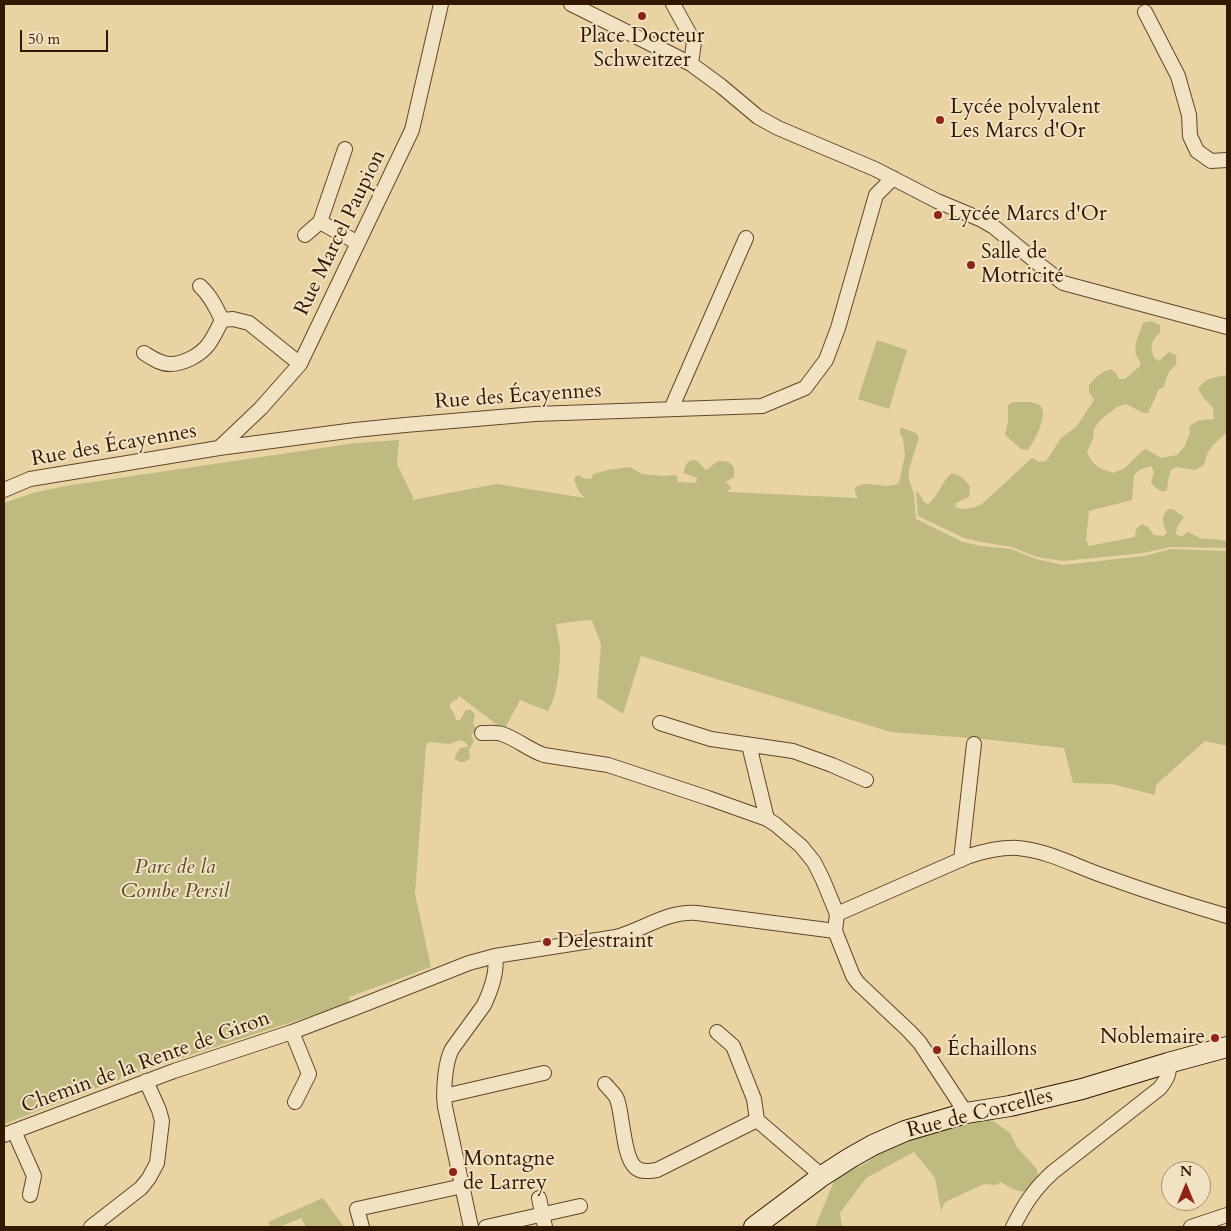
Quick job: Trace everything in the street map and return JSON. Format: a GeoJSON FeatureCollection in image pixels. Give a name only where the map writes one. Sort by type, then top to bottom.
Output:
{"type":"FeatureCollection","features":[{"type":"Feature","properties":{"kind":"main road","name":"Rue de Corcelles"},"geometry":{"type":"LineString","coordinates":[[754,1227],[822,1176],[850,1158],[889,1138],[929,1123],[966,1113],[1010,1106],[1082,1089],[1227,1047]]}},
{"type":"Feature","properties":{"kind":"street","name":"Rue Marcel Paupion"},"geometry":{"type":"LineString","coordinates":[[219,448],[261,408],[300,364],[412,130],[440,4]]}},
{"type":"Feature","properties":{"kind":"street"},"geometry":{"type":"LineString","coordinates":[[571,4],[691,64],[758,117],[778,128],[875,169],[936,201],[980,219],[994,227],[1064,282],[1227,328]]}},
{"type":"Feature","properties":{"kind":"street"},"geometry":{"type":"LineString","coordinates":[[673,4],[694,42],[691,64]]}},
{"type":"Feature","properties":{"kind":"street"},"geometry":{"type":"LineString","coordinates":[[1145,12],[1178,76],[1189,115],[1190,136],[1197,151],[1211,162],[1227,160]]}},
{"type":"Feature","properties":{"kind":"street"},"geometry":{"type":"LineString","coordinates":[[305,234],[320,222],[344,149]]}},
{"type":"Feature","properties":{"kind":"street","name":"Rue des Écayennes"},"geometry":{"type":"LineString","coordinates":[[4,490],[30,479],[219,448],[405,424],[535,414],[762,406],[805,388],[826,360],[838,328],[876,195],[893,178]]}},
{"type":"Feature","properties":{"kind":"street"},"geometry":{"type":"LineString","coordinates":[[320,222],[358,243]]}},
{"type":"Feature","properties":{"kind":"street"},"geometry":{"type":"LineString","coordinates":[[671,409],[746,238]]}},
{"type":"Feature","properties":{"kind":"street"},"geometry":{"type":"LineString","coordinates":[[200,286],[212,300],[222,320]]}},
{"type":"Feature","properties":{"kind":"street"},"geometry":{"type":"LineString","coordinates":[[222,320],[233,319],[249,323],[300,364]]}},
{"type":"Feature","properties":{"kind":"street"},"geometry":{"type":"LineString","coordinates":[[144,353],[156,361],[169,364],[185,361],[200,353],[210,343],[222,320]]}},
{"type":"Feature","properties":{"kind":"street"},"geometry":{"type":"LineString","coordinates":[[660,723],[711,739],[793,752],[832,765],[866,780]]}},
{"type":"Feature","properties":{"kind":"street"},"geometry":{"type":"LineString","coordinates":[[482,733],[500,733],[544,755],[608,765],[708,798],[767,819],[792,837],[814,862],[823,880],[837,914],[835,931],[853,976],[920,1043],[966,1113]]}},
{"type":"Feature","properties":{"kind":"street"},"geometry":{"type":"LineString","coordinates":[[961,860],[974,744]]}},
{"type":"Feature","properties":{"kind":"street"},"geometry":{"type":"LineString","coordinates":[[749,745],[767,819]]}},
{"type":"Feature","properties":{"kind":"street"},"geometry":{"type":"LineString","coordinates":[[837,914],[961,860],[997,849],[1011,848],[1031,850],[1057,857],[1104,876],[1182,903],[1227,916]]}},
{"type":"Feature","properties":{"kind":"street","name":"Chemin de la Rente de Giron"},"geometry":{"type":"LineString","coordinates":[[30,1195],[34,1176],[9,1133],[206,1060],[292,1032],[469,963],[495,956],[616,937],[671,915],[686,912],[835,931]]}},
{"type":"Feature","properties":{"kind":"street"},"geometry":{"type":"LineString","coordinates":[[471,1227],[444,1096],[448,1056],[488,997],[495,968],[495,956]]}},
{"type":"Feature","properties":{"kind":"street","name":"Chemin de la Rente de Giron"},"geometry":{"type":"LineString","coordinates":[[292,1032],[309,1074],[295,1102]]}},
{"type":"Feature","properties":{"kind":"street"},"geometry":{"type":"LineString","coordinates":[[717,1032],[733,1046],[754,1099],[757,1120],[822,1176]]}},
{"type":"Feature","properties":{"kind":"street"},"geometry":{"type":"LineString","coordinates":[[1013,1227],[1029,1197],[1041,1183],[1160,1088],[1166,1081],[1169,1072],[1168,1063]]}},
{"type":"Feature","properties":{"kind":"street"},"geometry":{"type":"LineString","coordinates":[[444,1096],[544,1073]]}},
{"type":"Feature","properties":{"kind":"street"},"geometry":{"type":"LineString","coordinates":[[91,1227],[141,1188],[152,1174],[157,1163],[162,1125],[161,1117],[146,1082]]}},
{"type":"Feature","properties":{"kind":"street"},"geometry":{"type":"LineString","coordinates":[[605,1084],[617,1098],[629,1158],[635,1167],[648,1172],[658,1170],[757,1120]]}},
{"type":"Feature","properties":{"kind":"street"},"geometry":{"type":"LineString","coordinates":[[362,1227],[357,1209],[463,1186]]}},
{"type":"Feature","properties":{"kind":"street"},"geometry":{"type":"LineString","coordinates":[[539,1198],[544,1221]]}},
{"type":"Feature","properties":{"kind":"street"},"geometry":{"type":"LineString","coordinates":[[486,1227],[544,1221],[580,1206]]}},
{"type":"Feature","properties":{"kind":"street"},"geometry":{"type":"LineString","coordinates":[[1191,1227],[1227,1215]]}},
{"type":"Feature","properties":{"kind":"green space"},"geometry":{"type":"Polygon","coordinates":[[[1150,321],[1160,325],[1160,333],[1152,344],[1154,358],[1159,361],[1169,352],[1176,355],[1176,365],[1168,374],[1164,387],[1159,389],[1148,413],[1143,413],[1126,404],[1117,407],[1100,420],[1094,429],[1093,438],[1087,452],[1094,463],[1100,468],[1113,473],[1125,468],[1146,449],[1161,458],[1177,455],[1185,446],[1190,432],[1189,427],[1192,424],[1198,421],[1214,419],[1213,408],[1198,389],[1207,380],[1227,375],[1227,432],[1210,450],[1204,465],[1195,470],[1176,467],[1171,470],[1167,490],[1163,492],[1151,483],[1154,472],[1151,466],[1141,469],[1134,475],[1132,500],[1089,511],[1086,540],[1089,546],[1135,537],[1136,529],[1142,524],[1148,527],[1154,535],[1163,536],[1167,533],[1163,524],[1163,518],[1168,509],[1173,509],[1184,517],[1177,527],[1176,534],[1181,537],[1188,532],[1202,539],[1227,541],[1227,548],[1171,547],[1143,553],[1063,561],[1037,557],[1012,547],[964,538],[918,516],[916,492],[928,504],[952,473],[962,477],[970,486],[969,497],[956,503],[955,507],[962,509],[982,504],[1032,458],[1039,462],[1046,461],[1060,439],[1077,426],[1094,400],[1089,392],[1089,385],[1101,374],[1111,369],[1119,379],[1125,379],[1140,366],[1136,353],[1136,343],[1143,323],[1150,321]]]}},
{"type":"Feature","properties":{"kind":"green space"},"geometry":{"type":"Polygon","coordinates":[[[877,340],[907,350],[889,409],[858,399],[877,340]]]}},
{"type":"Feature","properties":{"kind":"green space"},"geometry":{"type":"Polygon","coordinates":[[[1013,402],[1031,402],[1040,405],[1043,410],[1043,416],[1036,437],[1028,450],[1021,449],[1005,435],[1008,421],[1008,405],[1013,402]]]}},
{"type":"Feature","properties":{"kind":"green space","name":"Parc de la Combe Persil"},"geometry":{"type":"Polygon","coordinates":[[[900,427],[916,433],[919,437],[909,469],[916,519],[963,542],[1011,549],[1036,559],[1063,565],[1144,556],[1171,549],[1227,551],[1227,746],[1205,741],[1156,785],[1155,795],[1112,784],[1073,783],[1064,748],[983,739],[891,732],[641,656],[623,714],[597,697],[601,644],[592,621],[556,624],[560,648],[559,672],[554,696],[548,711],[520,700],[504,730],[458,695],[458,699],[450,705],[456,720],[460,720],[466,710],[471,710],[475,715],[473,724],[477,729],[471,735],[474,741],[469,750],[470,758],[462,762],[455,759],[460,748],[467,747],[468,745],[460,740],[450,744],[429,742],[426,746],[415,894],[431,967],[349,997],[350,1003],[141,1071],[4,1124],[4,503],[33,493],[65,486],[356,443],[399,440],[397,464],[413,497],[412,500],[497,484],[585,498],[579,492],[574,480],[575,477],[579,475],[583,478],[591,479],[593,474],[630,467],[642,474],[673,475],[677,476],[678,482],[696,483],[697,478],[684,473],[689,461],[692,460],[698,462],[706,470],[718,461],[726,461],[731,464],[734,468],[734,477],[726,482],[731,488],[727,492],[858,498],[855,488],[859,485],[887,486],[899,483],[905,455],[900,427]]]}},
{"type":"Feature","properties":{"kind":"green space"},"geometry":{"type":"Polygon","coordinates":[[[986,1116],[1010,1133],[1017,1147],[1037,1169],[1039,1186],[1034,1192],[1017,1190],[1001,1182],[996,1185],[984,1184],[945,1202],[941,1211],[935,1178],[914,1152],[866,1178],[840,1213],[842,1227],[815,1227],[840,1169],[859,1167],[893,1145],[986,1116]]]}},
{"type":"Feature","properties":{"kind":"green space"},"geometry":{"type":"Polygon","coordinates":[[[323,1198],[344,1227],[306,1227],[301,1218],[279,1227],[271,1227],[268,1222],[323,1198]]]}},
{"type":"Feature","properties":{"kind":"place","name":"Place Docteur Schweitzer"},"geometry":{"type":"Point","coordinates":[642,16]}},
{"type":"Feature","properties":{"kind":"place","name":"Lycée polyvalent Les Marcs d'Or"},"geometry":{"type":"Point","coordinates":[940,120]}},
{"type":"Feature","properties":{"kind":"place","name":"Lycée Marcs d'Or"},"geometry":{"type":"Point","coordinates":[938,215]}},
{"type":"Feature","properties":{"kind":"place","name":"Salle de Motricité"},"geometry":{"type":"Point","coordinates":[971,265]}},
{"type":"Feature","properties":{"kind":"place","name":"Delestraint"},"geometry":{"type":"Point","coordinates":[547,942]}},
{"type":"Feature","properties":{"kind":"place","name":"Noblemaire"},"geometry":{"type":"Point","coordinates":[1215,1038]}},
{"type":"Feature","properties":{"kind":"place","name":"Échaillons"},"geometry":{"type":"Point","coordinates":[937,1050]}},
{"type":"Feature","properties":{"kind":"place","name":"Montagne de Larrey"},"geometry":{"type":"Point","coordinates":[453,1172]}}]}
